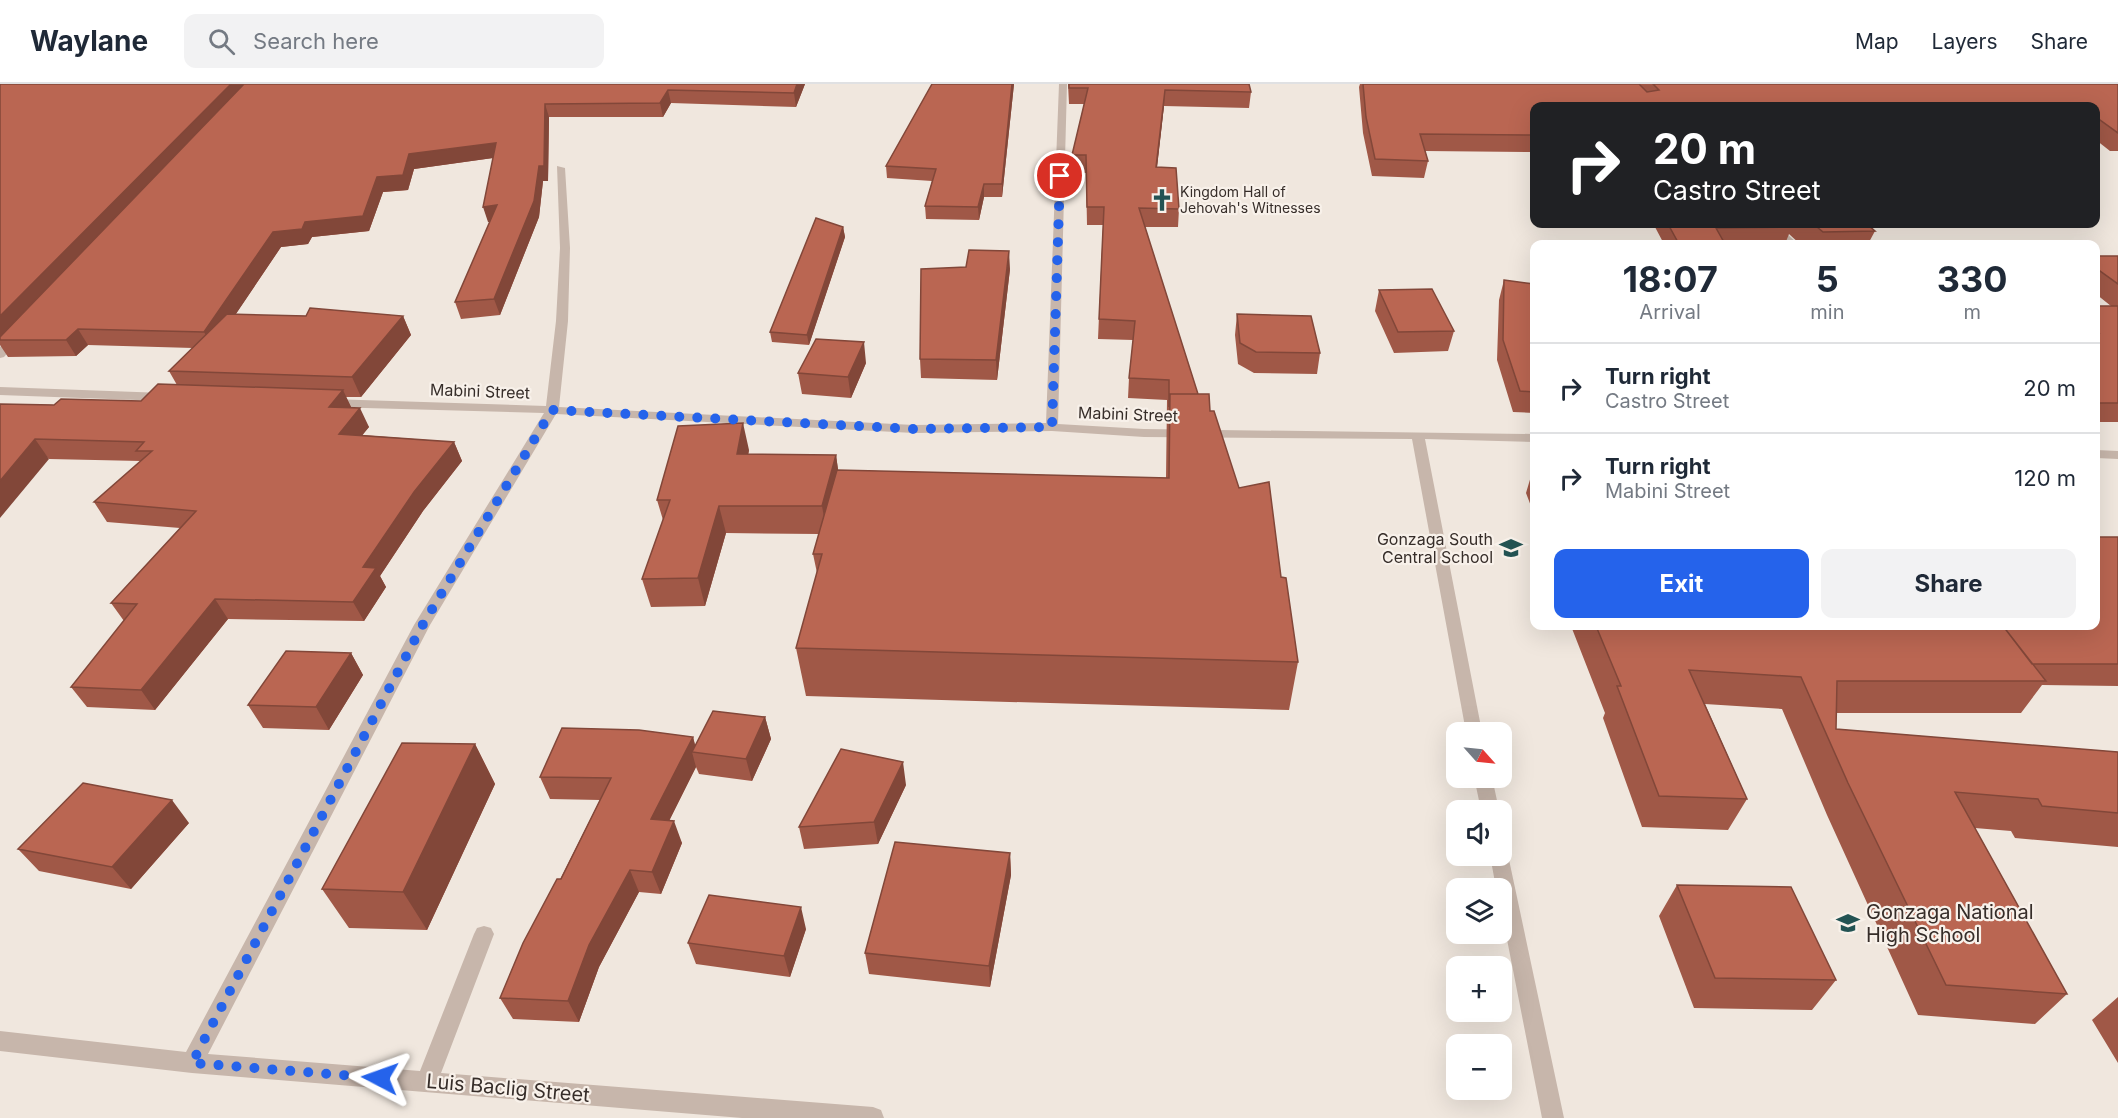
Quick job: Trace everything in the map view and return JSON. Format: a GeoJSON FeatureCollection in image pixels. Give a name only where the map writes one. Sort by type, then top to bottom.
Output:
{"type":"FeatureCollection","features":[{"type":"Feature","properties":{"kind":"street"},"geometry":{"type":"LineString","coordinates":[[1052,427],[1063,84]]}},
{"type":"Feature","properties":{"kind":"street"},"geometry":{"type":"LineString","coordinates":[[192,1063],[422,626],[552,410],[563,311],[565,248],[560,168]]}},
{"type":"Feature","properties":{"kind":"street"},"geometry":{"type":"LineString","coordinates":[[1775,228],[1789,240]]}},
{"type":"Feature","properties":{"kind":"street"},"geometry":{"type":"LineString","coordinates":[[0,354],[24,329]]}},
{"type":"Feature","properties":{"kind":"street"},"geometry":{"type":"LineString","coordinates":[[0,392],[176,397]]}},
{"type":"Feature","properties":{"kind":"street","name":"Mabini Street"},"geometry":{"type":"LineString","coordinates":[[317,402],[552,410],[914,429],[1052,427],[1144,433],[1530,438]]}},
{"type":"Feature","properties":{"kind":"street"},"geometry":{"type":"LineString","coordinates":[[1418,435],[1472,722]]}},
{"type":"Feature","properties":{"kind":"street"},"geometry":{"type":"LineString","coordinates":[[2100,454],[2118,455]]}},
{"type":"Feature","properties":{"kind":"street"},"geometry":{"type":"LineString","coordinates":[[1501,866],[1553,1118]]}},
{"type":"Feature","properties":{"kind":"street"},"geometry":{"type":"LineString","coordinates":[[428,1082],[484,934]]}},
{"type":"Feature","properties":{"kind":"street","name":"Luis Baclig Street"},"geometry":{"type":"LineString","coordinates":[[0,1041],[192,1063],[873,1118]]}},
{"type":"Feature","properties":{"kind":"building"},"geometry":{"type":"Polygon","coordinates":[[[0,84],[231,84],[0,316],[0,84]]]}},
{"type":"Feature","properties":{"kind":"building"},"geometry":{"type":"Polygon","coordinates":[[[244,84],[797,84],[794,93],[668,90],[660,103],[545,104],[544,166],[539,166],[534,201],[494,299],[455,302],[497,205],[483,207],[496,143],[409,154],[403,175],[377,177],[363,216],[305,222],[302,229],[273,232],[204,332],[78,329],[66,340],[0,340],[0,337],[244,84]]]}},
{"type":"Feature","properties":{"kind":"building"},"geometry":{"type":"Polygon","coordinates":[[[932,84],[1012,84],[1002,184],[984,184],[978,207],[925,206],[936,169],[886,166],[932,84]]]}},
{"type":"Feature","properties":{"kind":"building"},"geometry":{"type":"Polygon","coordinates":[[[1069,84],[1249,84],[1251,92],[1165,90],[1156,167],[1176,168],[1179,209],[1139,208],[1198,394],[1170,394],[1169,407],[1169,380],[1129,378],[1135,321],[1099,319],[1104,207],[1087,207],[1086,155],[1072,155],[1088,88],[1069,88],[1069,84]]]}},
{"type":"Feature","properties":{"kind":"building"},"geometry":{"type":"Polygon","coordinates":[[[1363,84],[1639,84],[1647,92],[1659,90],[1653,84],[2118,84],[2118,133],[2100,120],[2100,102],[1530,102],[1530,135],[1420,134],[1428,161],[1375,159],[1366,117],[1363,84]]]}},
{"type":"Feature","properties":{"kind":"building"},"geometry":{"type":"Polygon","coordinates":[[[816,218],[843,227],[807,335],[770,332],[816,218]]]}},
{"type":"Feature","properties":{"kind":"building"},"geometry":{"type":"Polygon","coordinates":[[[1670,228],[1716,228],[1723,240],[1677,240],[1670,228]]]}},
{"type":"Feature","properties":{"kind":"building"},"geometry":{"type":"Polygon","coordinates":[[[1818,228],[1872,228],[1875,231],[1823,232],[1818,228]]]}},
{"type":"Feature","properties":{"kind":"building"},"geometry":{"type":"Polygon","coordinates":[[[969,250],[1009,251],[996,360],[920,359],[921,269],[966,267],[969,250]]]}},
{"type":"Feature","properties":{"kind":"building"},"geometry":{"type":"Polygon","coordinates":[[[2100,256],[2118,256],[2118,284],[2100,271],[2100,256]]]}},
{"type":"Feature","properties":{"kind":"building"},"geometry":{"type":"Polygon","coordinates":[[[1504,280],[1530,283],[1530,392],[1520,391],[1503,340],[1504,280]]]}},
{"type":"Feature","properties":{"kind":"building"},"geometry":{"type":"Polygon","coordinates":[[[1432,289],[1454,331],[1398,332],[1379,290],[1432,289]]]}},
{"type":"Feature","properties":{"kind":"building"},"geometry":{"type":"Polygon","coordinates":[[[2100,306],[2118,306],[2118,403],[2100,403],[2100,306]]]}},
{"type":"Feature","properties":{"kind":"building"},"geometry":{"type":"Polygon","coordinates":[[[310,308],[403,316],[352,377],[169,371],[227,314],[306,316],[310,308]]]}},
{"type":"Feature","properties":{"kind":"building"},"geometry":{"type":"Polygon","coordinates":[[[1237,314],[1311,316],[1320,353],[1256,352],[1240,343],[1237,314]]]}},
{"type":"Feature","properties":{"kind":"building"},"geometry":{"type":"Polygon","coordinates":[[[816,339],[864,342],[848,377],[798,373],[816,339]]]}},
{"type":"Feature","properties":{"kind":"building"},"geometry":{"type":"Polygon","coordinates":[[[158,384],[343,390],[329,407],[360,408],[339,434],[454,442],[414,492],[363,567],[376,568],[353,602],[215,599],[141,690],[71,687],[137,604],[111,603],[196,511],[94,502],[152,451],[136,451],[144,442],[35,439],[0,481],[0,404],[54,405],[61,399],[141,401],[158,384]]]}},
{"type":"Feature","properties":{"kind":"building"},"geometry":{"type":"Polygon","coordinates":[[[1170,394],[1209,394],[1210,411],[1214,411],[1239,488],[1269,482],[1281,577],[1286,578],[1298,662],[796,648],[822,554],[813,554],[837,470],[1169,478],[1170,394]]]}},
{"type":"Feature","properties":{"kind":"building"},"geometry":{"type":"Polygon","coordinates":[[[743,423],[737,454],[836,455],[822,506],[719,506],[698,578],[642,579],[670,500],[657,500],[678,426],[743,423]]]}},
{"type":"Feature","properties":{"kind":"building"},"geometry":{"type":"Polygon","coordinates":[[[2100,537],[2118,537],[2118,664],[2032,664],[2006,630],[2100,630],[2100,537]]]}},
{"type":"Feature","properties":{"kind":"building"},"geometry":{"type":"Polygon","coordinates":[[[1598,630],[2006,630],[2046,681],[1837,681],[1836,729],[2118,752],[2118,813],[2042,806],[2038,799],[1955,792],[2067,994],[1946,985],[1848,783],[1801,677],[1689,670],[1747,799],[1659,796],[1617,686],[1621,686],[1598,630]]]}},
{"type":"Feature","properties":{"kind":"building"},"geometry":{"type":"Polygon","coordinates":[[[286,651],[351,653],[316,707],[248,705],[286,651]]]}},
{"type":"Feature","properties":{"kind":"building"},"geometry":{"type":"Polygon","coordinates":[[[713,711],[765,717],[746,759],[692,752],[713,711]]]}},
{"type":"Feature","properties":{"kind":"building"},"geometry":{"type":"Polygon","coordinates":[[[562,728],[639,730],[693,737],[651,819],[674,821],[652,872],[630,870],[589,945],[568,1001],[500,998],[523,943],[557,879],[561,879],[611,778],[540,777],[562,728]]]}},
{"type":"Feature","properties":{"kind":"building"},"geometry":{"type":"Polygon","coordinates":[[[402,743],[475,744],[403,892],[322,889],[402,743]]]}},
{"type":"Feature","properties":{"kind":"building"},"geometry":{"type":"Polygon","coordinates":[[[841,749],[903,762],[874,822],[799,827],[841,749]]]}},
{"type":"Feature","properties":{"kind":"building"},"geometry":{"type":"Polygon","coordinates":[[[83,783],[172,800],[112,867],[18,849],[83,783]]]}},
{"type":"Feature","properties":{"kind":"building"},"geometry":{"type":"Polygon","coordinates":[[[895,842],[1010,853],[989,966],[865,953],[895,842]]]}},
{"type":"Feature","properties":{"kind":"building"},"geometry":{"type":"Polygon","coordinates":[[[1677,885],[1791,887],[1836,980],[1715,978],[1677,885]]]}},
{"type":"Feature","properties":{"kind":"building"},"geometry":{"type":"Polygon","coordinates":[[[709,895],[801,907],[784,956],[688,943],[709,895]]]}},
{"type":"Feature","properties":{"kind":"place","name":"Kingdom Hall of Jehovah's Witnesses"},"geometry":{"type":"Point","coordinates":[1162,200]}},
{"type":"Feature","properties":{"kind":"place","name":"Gonzaga South Central School"},"geometry":{"type":"Point","coordinates":[1511,548]}},
{"type":"Feature","properties":{"kind":"place","name":"Gonzaga National High School"},"geometry":{"type":"Point","coordinates":[1848,923]}},
{"type":"Feature","properties":{"kind":"route"},"geometry":{"type":"LineString","coordinates":[[380,1078],[192,1063],[422,626],[552,410],[914,429],[1052,427],[1060,176]]}}]}
